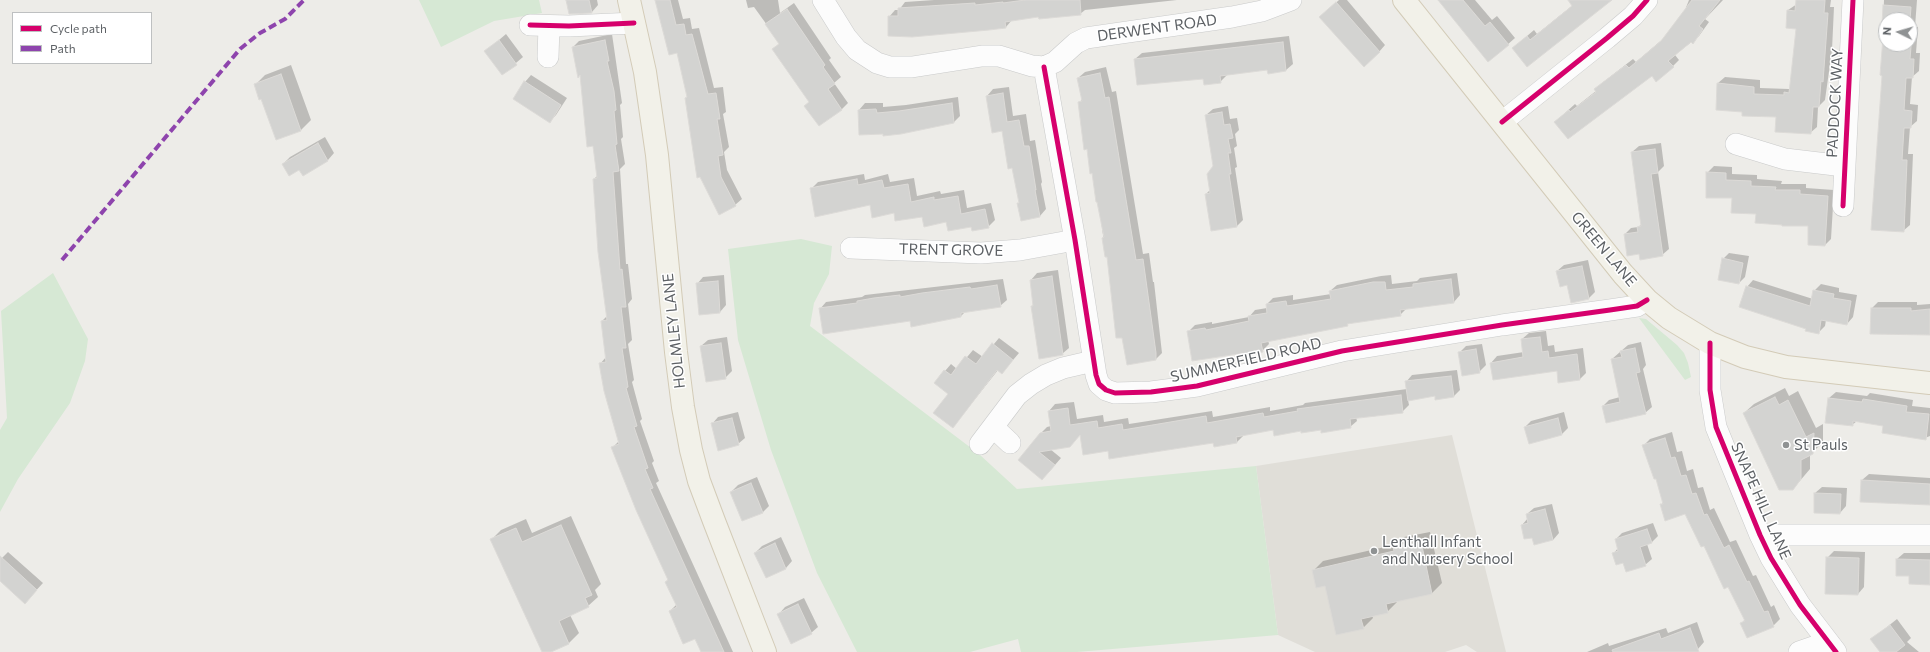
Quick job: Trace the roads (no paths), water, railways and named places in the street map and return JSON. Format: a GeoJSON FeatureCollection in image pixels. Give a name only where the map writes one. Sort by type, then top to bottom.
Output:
{"type":"FeatureCollection","features":[{"type":"Feature","properties":{"kind":"main road","name":"HOLMLEY LANE"},"geometry":{"type":"LineString","coordinates":[[629,0],[645,72],[657,155],[676,352],[683,407],[691,450],[709,508],[765,652]]}},
{"type":"Feature","properties":{"kind":"main road","name":"GREEN LANE"},"geometry":{"type":"LineString","coordinates":[[1404,0],[1618,268],[1647,300],[1688,331],[1710,343],[1745,357],[1786,367],[1930,383]]}},
{"type":"Feature","properties":{"kind":"street"},"geometry":{"type":"LineString","coordinates":[[823,0],[846,37],[857,50],[877,64],[890,67],[912,66],[982,56],[999,56],[1032,66],[1044,67]]}},
{"type":"Feature","properties":{"kind":"street","name":"DERWENT ROAD"},"geometry":{"type":"LineString","coordinates":[[1044,67],[1055,62],[1076,43],[1086,38],[1232,17],[1262,11],[1291,0]]}},
{"type":"Feature","properties":{"kind":"street"},"geometry":{"type":"LineString","coordinates":[[1502,122],[1607,38],[1633,16],[1647,0]]}},
{"type":"Feature","properties":{"kind":"street","name":"PADDOCK WAY"},"geometry":{"type":"LineString","coordinates":[[1843,206],[1853,0]]}},
{"type":"Feature","properties":{"kind":"street"},"geometry":{"type":"LineString","coordinates":[[548,57],[540,26],[610,25],[634,23]]}},
{"type":"Feature","properties":{"kind":"street","name":"SUMMERFIELD ROAD"},"geometry":{"type":"LineString","coordinates":[[1044,67],[1075,240],[1093,361],[1099,384],[1106,390],[1115,393],[1152,392],[1197,386],[1342,351],[1502,325],[1637,306],[1647,300]]}},
{"type":"Feature","properties":{"kind":"street","name":"PADDOCK WAY"},"geometry":{"type":"LineString","coordinates":[[1736,144],[1785,159],[1844,166]]}},
{"type":"Feature","properties":{"kind":"street","name":"TRENT GROVE"},"geometry":{"type":"LineString","coordinates":[[851,248],[904,249],[948,253],[982,253],[1020,250],[1075,240]]}},
{"type":"Feature","properties":{"kind":"street","name":"SNAPE HILL LANE"},"geometry":{"type":"LineString","coordinates":[[1710,343],[1710,390],[1716,427],[1760,535],[1771,558],[1800,605],[1832,647]]}},
{"type":"Feature","properties":{"kind":"street"},"geometry":{"type":"LineString","coordinates":[[980,444],[1017,395],[1031,384],[1046,374],[1063,368],[1093,361]]}},
{"type":"Feature","properties":{"kind":"street"},"geometry":{"type":"LineString","coordinates":[[993,427],[1010,443]]}},
{"type":"Feature","properties":{"kind":"street"},"geometry":{"type":"LineString","coordinates":[[1760,535],[1930,535]]}},
{"type":"Feature","properties":{"kind":"street"},"geometry":{"type":"LineString","coordinates":[[1799,652],[1832,647]]}},
{"type":"Feature","properties":{"kind":"place","name":"St Pauls"},"geometry":{"type":"Point","coordinates":[1786,445]}},
{"type":"Feature","properties":{"kind":"place","name":"Lenthall Infant and Nursery School"},"geometry":{"type":"Point","coordinates":[1374,551]}}]}
